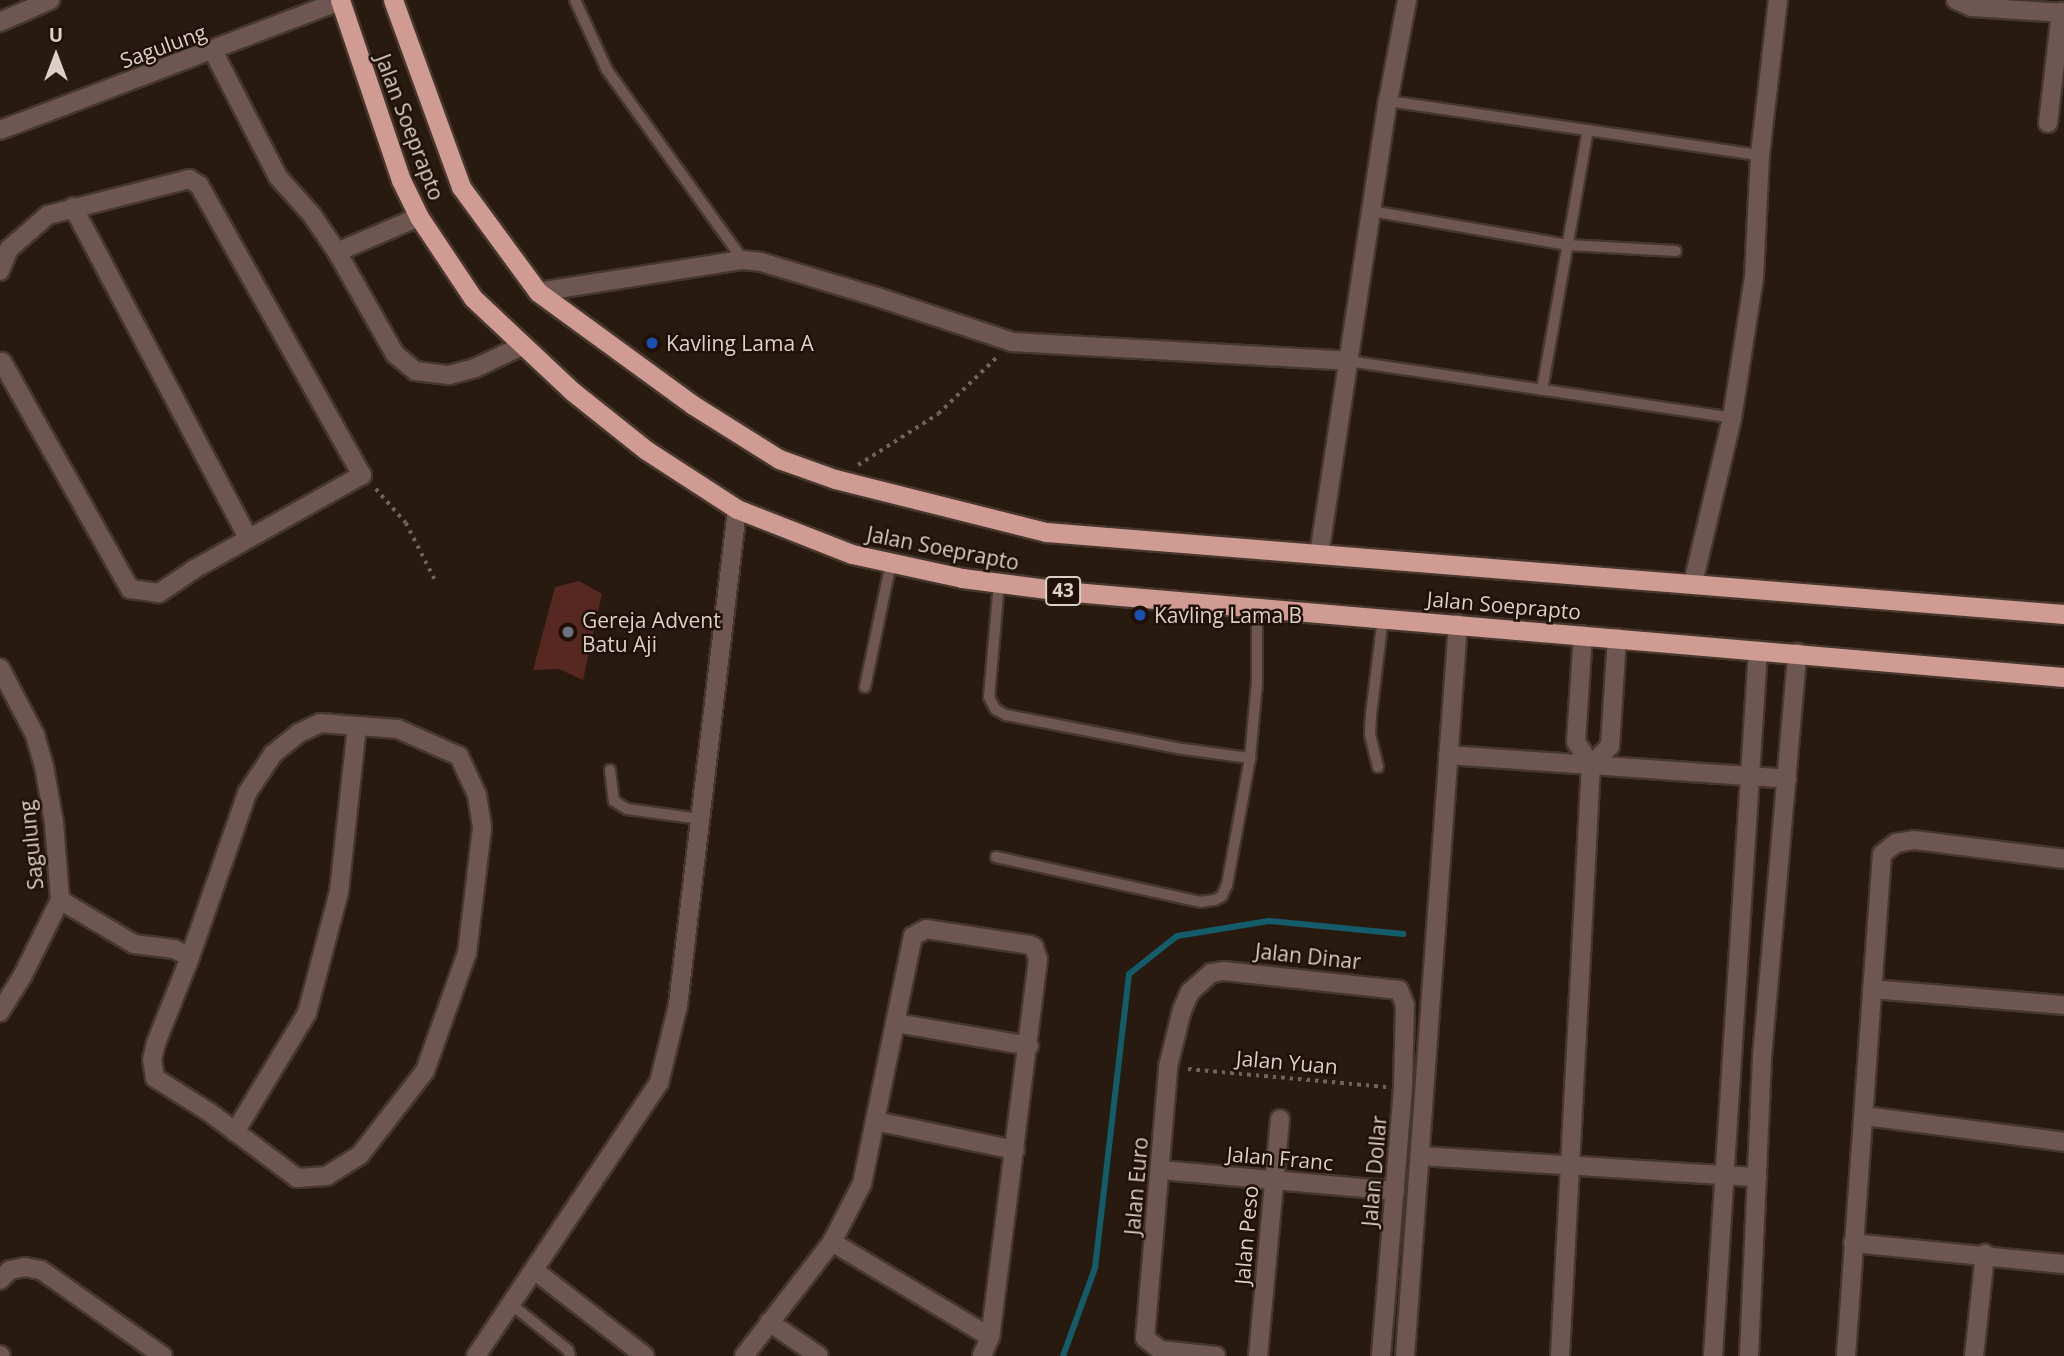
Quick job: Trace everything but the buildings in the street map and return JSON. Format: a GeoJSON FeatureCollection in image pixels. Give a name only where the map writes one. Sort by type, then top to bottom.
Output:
{"type":"FeatureCollection","features":[{"type":"Feature","properties":{"kind":"highway","name":"Jalan Soeprapto"},"geometry":{"type":"LineString","coordinates":[[393,0],[461,187],[538,292],[693,405],[779,459],[835,479],[1046,532],[2064,614]]}},
{"type":"Feature","properties":{"kind":"highway","name":"Jalan Soeprapto"},"geometry":{"type":"LineString","coordinates":[[340,1],[401,180],[419,217],[473,298],[572,391],[646,450],[737,509],[852,554],[962,578],[999,583],[2064,677]]}},
{"type":"Feature","properties":{"kind":"street"},"geometry":{"type":"LineString","coordinates":[[0,22],[50,0]]}},
{"type":"Feature","properties":{"kind":"street"},"geometry":{"type":"LineString","coordinates":[[1320,555],[1388,101],[1407,0]]}},
{"type":"Feature","properties":{"kind":"street"},"geometry":{"type":"LineString","coordinates":[[1693,583],[1732,418],[1754,277],[1760,155],[1777,0]]}},
{"type":"Feature","properties":{"kind":"street"},"geometry":{"type":"LineString","coordinates":[[1956,0],[1972,7],[2063,13],[2048,123]]}},
{"type":"Feature","properties":{"kind":"street","name":"Sagulung"},"geometry":{"type":"LineString","coordinates":[[0,130],[340,1]]}},
{"type":"Feature","properties":{"kind":"street"},"geometry":{"type":"LineString","coordinates":[[213,51],[278,177],[312,215],[337,252],[395,354],[415,370],[449,375],[475,368],[524,345]]}},
{"type":"Feature","properties":{"kind":"street"},"geometry":{"type":"LineString","coordinates":[[0,271],[9,249],[48,215],[172,181],[189,179],[198,185],[362,475],[248,538],[159,593],[130,589],[1,360]]}},
{"type":"Feature","properties":{"kind":"street"},"geometry":{"type":"LineString","coordinates":[[73,207],[248,538]]}},
{"type":"Feature","properties":{"kind":"street"},"geometry":{"type":"LineString","coordinates":[[337,252],[419,217]]}},
{"type":"Feature","properties":{"kind":"street"},"geometry":{"type":"LineString","coordinates":[[538,292],[743,260],[761,262],[838,285],[1012,342],[1348,361]]}},
{"type":"Feature","properties":{"kind":"street"},"geometry":{"type":"LineString","coordinates":[[476,1356],[659,1083],[678,1005],[737,509]]}},
{"type":"Feature","properties":{"kind":"street"},"geometry":{"type":"LineString","coordinates":[[1405,1356],[1458,624]]}},
{"type":"Feature","properties":{"kind":"street"},"geometry":{"type":"LineString","coordinates":[[1560,1356],[1591,765],[1576,742],[1583,635]]}},
{"type":"Feature","properties":{"kind":"street"},"geometry":{"type":"LineString","coordinates":[[1591,765],[1610,746],[1618,638]]}},
{"type":"Feature","properties":{"kind":"street"},"geometry":{"type":"LineString","coordinates":[[1713,1356],[1758,650]]}},
{"type":"Feature","properties":{"kind":"street"},"geometry":{"type":"LineString","coordinates":[[1749,1356],[1762,1057],[1797,653]]}},
{"type":"Feature","properties":{"kind":"street","name":"Sagulung"},"geometry":{"type":"LineString","coordinates":[[0,668],[35,736],[44,766],[54,823],[60,900],[23,975],[0,1012]]}},
{"type":"Feature","properties":{"kind":"street"},"geometry":{"type":"LineString","coordinates":[[320,723],[398,729],[459,756],[477,795],[482,828],[467,953],[425,1071],[360,1155],[327,1176],[297,1178],[155,1078],[152,1060],[156,1043],[190,957],[247,793],[273,754],[299,733],[320,723]]}},
{"type":"Feature","properties":{"kind":"street"},"geometry":{"type":"LineString","coordinates":[[235,1132],[307,1013],[339,892],[358,726]]}},
{"type":"Feature","properties":{"kind":"street"},"geometry":{"type":"LineString","coordinates":[[1448,755],[1787,779]]}},
{"type":"Feature","properties":{"kind":"street"},"geometry":{"type":"LineString","coordinates":[[1846,1356],[1882,854],[1887,848],[1914,840],[2064,859]]}},
{"type":"Feature","properties":{"kind":"street"},"geometry":{"type":"LineString","coordinates":[[60,900],[134,944],[174,949],[190,957]]}},
{"type":"Feature","properties":{"kind":"street"},"geometry":{"type":"LineString","coordinates":[[744,1356],[832,1242],[862,1184],[916,932],[926,929],[1030,945],[1034,947],[1038,959],[990,1337],[982,1356]]}},
{"type":"Feature","properties":{"kind":"street","name":"Jalan Dinar"},"geometry":{"type":"LineString","coordinates":[[1211,973],[1233,971],[1399,990]]}},
{"type":"Feature","properties":{"kind":"street","name":"Jalan Euro"},"geometry":{"type":"LineString","coordinates":[[1211,973],[1199,981],[1182,1010],[1168,1068],[1145,1338],[1160,1350],[1216,1356]]}},
{"type":"Feature","properties":{"kind":"street"},"geometry":{"type":"LineString","coordinates":[[1872,989],[2064,1005]]}},
{"type":"Feature","properties":{"kind":"street","name":"Jalan Dollar"},"geometry":{"type":"LineString","coordinates":[[1381,1356],[1403,1088],[1405,1005],[1399,990]]}},
{"type":"Feature","properties":{"kind":"street"},"geometry":{"type":"LineString","coordinates":[[895,1023],[1029,1046]]}},
{"type":"Feature","properties":{"kind":"street"},"geometry":{"type":"LineString","coordinates":[[1865,1116],[2064,1142]]}},
{"type":"Feature","properties":{"kind":"street","name":"Jalan Peso"},"geometry":{"type":"LineString","coordinates":[[1258,1356],[1280,1119]]}},
{"type":"Feature","properties":{"kind":"street"},"geometry":{"type":"LineString","coordinates":[[875,1121],[1015,1150]]}},
{"type":"Feature","properties":{"kind":"street"},"geometry":{"type":"LineString","coordinates":[[1420,1156],[1757,1177]]}},
{"type":"Feature","properties":{"kind":"street","name":"Jalan Franc"},"geometry":{"type":"LineString","coordinates":[[1160,1170],[1395,1191]]}},
{"type":"Feature","properties":{"kind":"street"},"geometry":{"type":"LineString","coordinates":[[832,1242],[990,1337]]}},
{"type":"Feature","properties":{"kind":"street"},"geometry":{"type":"LineString","coordinates":[[1853,1243],[1985,1254],[2064,1264]]}},
{"type":"Feature","properties":{"kind":"street"},"geometry":{"type":"LineString","coordinates":[[1974,1356],[1985,1254]]}},
{"type":"Feature","properties":{"kind":"street"},"geometry":{"type":"LineString","coordinates":[[0,1280],[10,1270],[25,1267],[41,1270],[163,1356]]}},
{"type":"Feature","properties":{"kind":"street"},"geometry":{"type":"LineString","coordinates":[[534,1269],[645,1356]]}},
{"type":"Feature","properties":{"kind":"street"},"geometry":{"type":"LineString","coordinates":[[769,1322],[819,1356]]}},
{"type":"Feature","properties":{"kind":"lane"},"geometry":{"type":"LineString","coordinates":[[575,0],[607,70],[743,260]]}},
{"type":"Feature","properties":{"kind":"lane"},"geometry":{"type":"LineString","coordinates":[[1388,101],[1760,155]]}},
{"type":"Feature","properties":{"kind":"lane"},"geometry":{"type":"LineString","coordinates":[[1542,390],[1588,130]]}},
{"type":"Feature","properties":{"kind":"lane"},"geometry":{"type":"LineString","coordinates":[[1371,211],[1568,245],[1676,251]]}},
{"type":"Feature","properties":{"kind":"lane"},"geometry":{"type":"LineString","coordinates":[[1348,361],[1732,418]]}},
{"type":"Feature","properties":{"kind":"lane"},"geometry":{"type":"LineString","coordinates":[[865,687],[891,562]]}},
{"type":"Feature","properties":{"kind":"lane"},"geometry":{"type":"LineString","coordinates":[[999,583],[989,697],[995,709],[1006,715],[1182,750],[1250,758]]}},
{"type":"Feature","properties":{"kind":"lane"},"geometry":{"type":"LineString","coordinates":[[996,857],[1200,902],[1215,900],[1227,885],[1250,758],[1257,682],[1257,607]]}},
{"type":"Feature","properties":{"kind":"lane"},"geometry":{"type":"LineString","coordinates":[[1378,767],[1370,734],[1383,617]]}},
{"type":"Feature","properties":{"kind":"lane"},"geometry":{"type":"LineString","coordinates":[[610,770],[614,801],[627,809],[700,819]]}},
{"type":"Feature","properties":{"kind":"lane"},"geometry":{"type":"LineString","coordinates":[[511,1304],[568,1350],[570,1356]]}},
{"type":"Feature","properties":{"kind":"path"},"geometry":{"type":"LineString","coordinates":[[835,479],[938,414],[1012,342]]}},
{"type":"Feature","properties":{"kind":"path"},"geometry":{"type":"LineString","coordinates":[[362,475],[405,523],[436,582]]}},
{"type":"Feature","properties":{"kind":"path","name":"Jalan Yuan"},"geometry":{"type":"LineString","coordinates":[[1168,1068],[1403,1088]]}},
{"type":"Feature","properties":{"kind":"waterway"},"geometry":{"type":"LineString","coordinates":[[1063,1356],[1095,1268],[1129,974],[1177,936],[1269,921],[1403,934]]}},
{"type":"Feature","properties":{"kind":"place","name":"Kavling Lama A"},"geometry":{"type":"Point","coordinates":[652,343]}},
{"type":"Feature","properties":{"kind":"place","name":"Kavling Lama B"},"geometry":{"type":"Point","coordinates":[1140,615]}},
{"type":"Feature","properties":{"kind":"place","name":"Gereja Advent Batu Aji"},"geometry":{"type":"Point","coordinates":[568,632]}}]}
